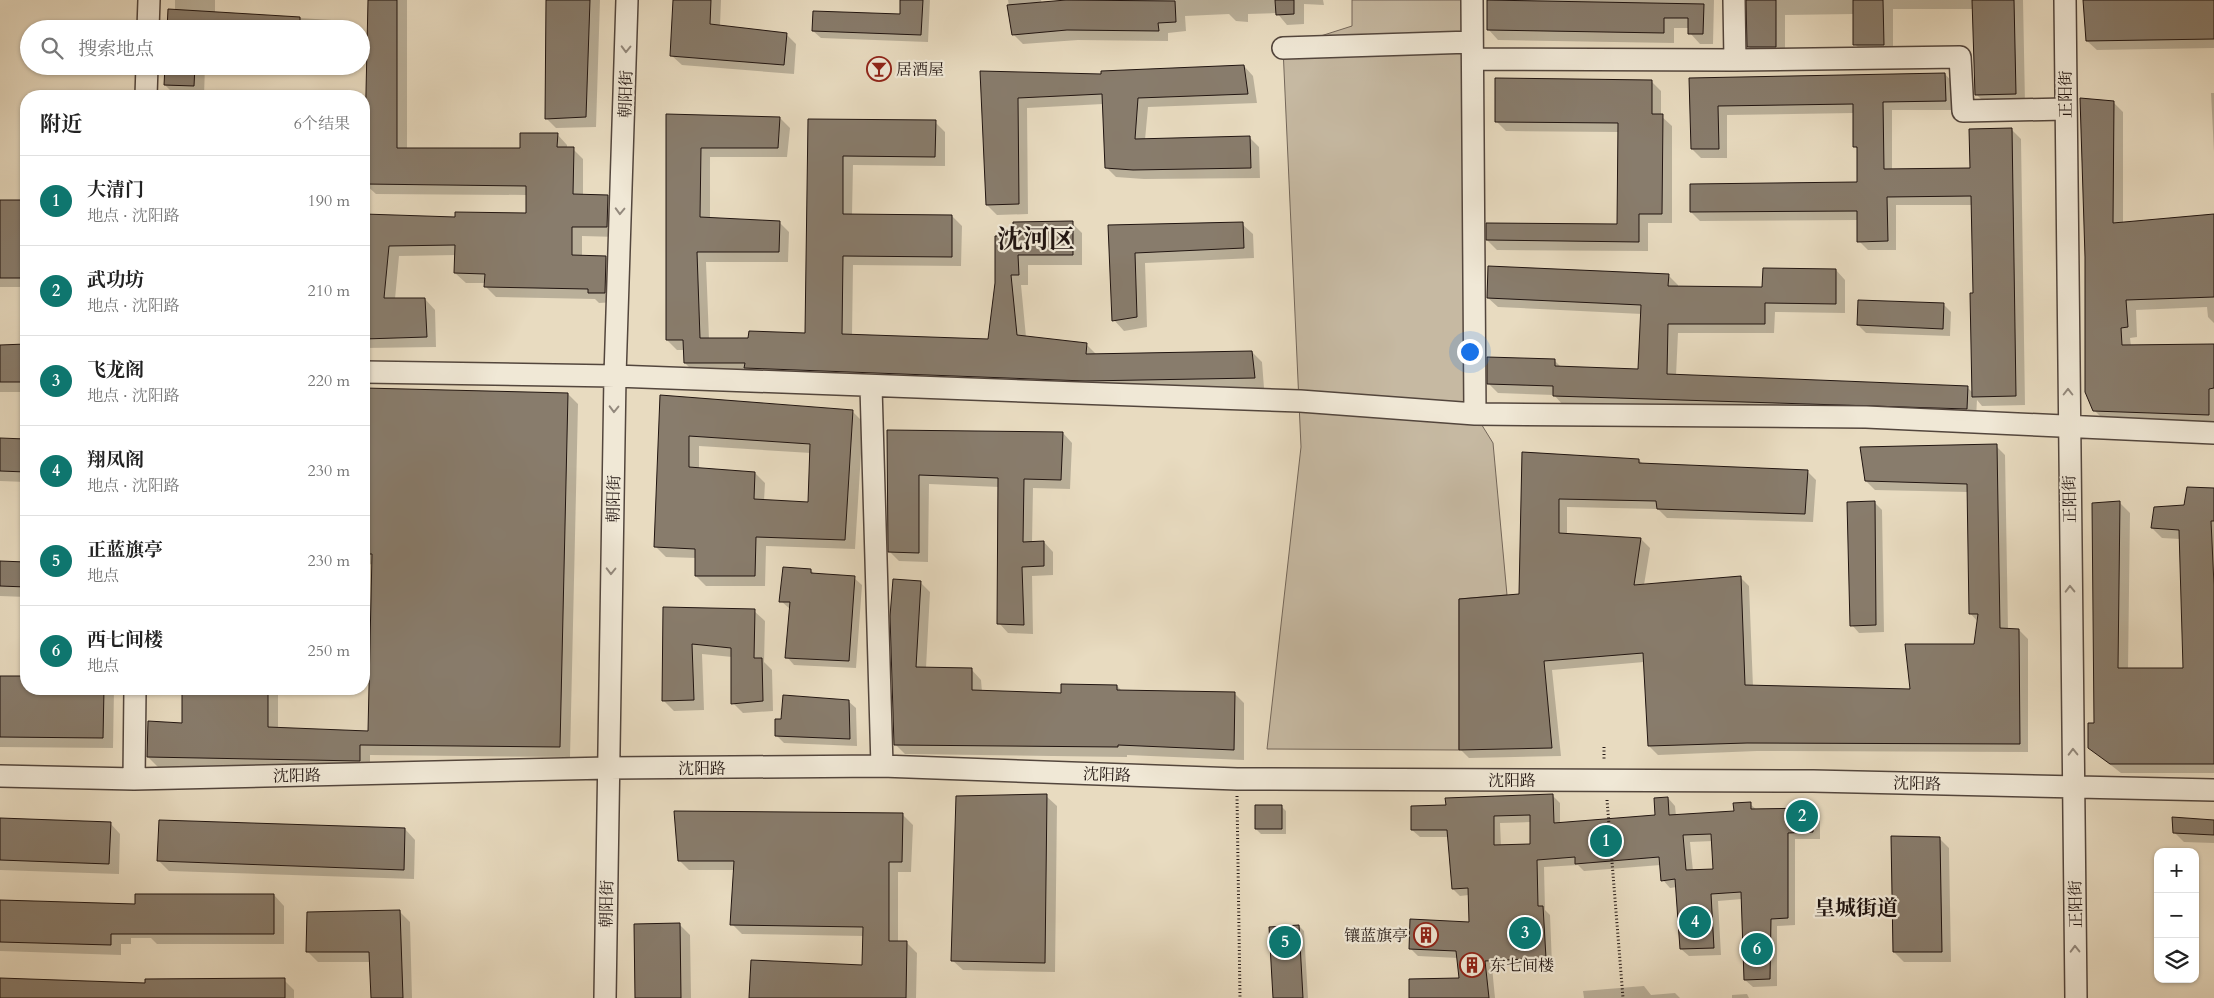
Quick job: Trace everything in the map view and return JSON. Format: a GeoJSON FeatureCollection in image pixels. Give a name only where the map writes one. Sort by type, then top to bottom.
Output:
{"type":"FeatureCollection","features":[{"type":"Feature","properties":{"kind":"street"},"geometry":{"type":"LineString","coordinates":[[148,0],[148,20]]}},
{"type":"Feature","properties":{"kind":"street","name":"朝阳街"},"geometry":{"type":"LineString","coordinates":[[604,998],[614,376],[627,0]]}},
{"type":"Feature","properties":{"kind":"street"},"geometry":{"type":"LineString","coordinates":[[1472,0],[1475,414]]}},
{"type":"Feature","properties":{"kind":"street"},"geometry":{"type":"LineString","coordinates":[[1734,0],[1735,60]]}},
{"type":"Feature","properties":{"kind":"street","name":"正阳街"},"geometry":{"type":"LineString","coordinates":[[2065,0],[2068,425],[2076,998]]}},
{"type":"Feature","properties":{"kind":"street"},"geometry":{"type":"LineString","coordinates":[[1283,48],[1472,51],[1735,60],[1960,57],[1963,111],[2065,109]]}},
{"type":"Feature","properties":{"kind":"street"},"geometry":{"type":"LineString","coordinates":[[146,90],[147,75]]}},
{"type":"Feature","properties":{"kind":"street"},"geometry":{"type":"LineString","coordinates":[[370,372],[614,376],[870,387],[1300,401],[1475,414],[1866,417],[2214,432]]}},
{"type":"Feature","properties":{"kind":"street"},"geometry":{"type":"LineString","coordinates":[[870,387],[882,766]]}},
{"type":"Feature","properties":{"kind":"street"},"geometry":{"type":"LineString","coordinates":[[134,779],[135,695]]}},
{"type":"Feature","properties":{"kind":"street","name":"沈阳路"},"geometry":{"type":"LineString","coordinates":[[0,776],[134,779],[608,768],[882,766],[1237,779],[1605,780],[2073,786],[2214,790]]}},
{"type":"Feature","properties":{"kind":"path"},"geometry":{"type":"LineString","coordinates":[[1604,747],[1623,998]]}},
{"type":"Feature","properties":{"kind":"path"},"geometry":{"type":"LineString","coordinates":[[1237,779],[1240,998]]}},
{"type":"Feature","properties":{"kind":"shaded area"},"geometry":{"type":"Polygon","coordinates":[[[1352,0],[1472,0],[1475,414],[1493,443],[1507,595],[1459,599],[1459,750],[1267,749],[1301,447],[1283,48],[1352,26],[1352,0]]]}},
{"type":"Feature","properties":{"kind":"building"},"geometry":{"type":"Polygon","coordinates":[[[368,0],[397,0],[397,148],[520,148],[520,133],[558,133],[557,147],[574,147],[573,194],[608,195],[607,227],[572,227],[572,255],[606,256],[605,293],[588,293],[588,289],[484,287],[485,274],[454,273],[455,245],[389,246],[384,298],[425,298],[427,337],[370,339],[370,214],[455,217],[455,212],[526,213],[526,186],[370,184],[370,90],[366,90],[366,75],[370,75],[370,20],[368,20],[368,0]]]}},
{"type":"Feature","properties":{"kind":"building"},"geometry":{"type":"Polygon","coordinates":[[[546,0],[590,0],[586,117],[545,119],[546,0]]]}},
{"type":"Feature","properties":{"kind":"building"},"geometry":{"type":"Polygon","coordinates":[[[673,0],[711,0],[710,24],[787,33],[784,65],[670,56],[673,0]]]}},
{"type":"Feature","properties":{"kind":"building"},"geometry":{"type":"Polygon","coordinates":[[[900,0],[923,0],[921,35],[812,31],[813,11],[900,14],[900,0]]]}},
{"type":"Feature","properties":{"kind":"building"},"geometry":{"type":"Polygon","coordinates":[[[1066,0],[1175,1],[1176,22],[1158,23],[1159,31],[1067,30],[1012,35],[1007,5],[1066,0]]]}},
{"type":"Feature","properties":{"kind":"building"},"geometry":{"type":"Polygon","coordinates":[[[1275,0],[1294,0],[1294,14],[1276,15],[1275,0]]]}},
{"type":"Feature","properties":{"kind":"building"},"geometry":{"type":"Polygon","coordinates":[[[1487,0],[1704,4],[1703,34],[1688,34],[1688,18],[1664,18],[1664,33],[1487,30],[1487,0]]]}},
{"type":"Feature","properties":{"kind":"building"},"geometry":{"type":"Polygon","coordinates":[[[1746,0],[1776,0],[1776,47],[1747,47],[1746,0]]]}},
{"type":"Feature","properties":{"kind":"building"},"geometry":{"type":"Polygon","coordinates":[[[1853,0],[1883,0],[1884,45],[1853,45],[1853,0]]]}},
{"type":"Feature","properties":{"kind":"building"},"geometry":{"type":"Polygon","coordinates":[[[1972,0],[2014,0],[2016,94],[1975,95],[1972,0]]]}},
{"type":"Feature","properties":{"kind":"building"},"geometry":{"type":"Polygon","coordinates":[[[2083,0],[2214,0],[2214,39],[2086,41],[2083,0]]]}},
{"type":"Feature","properties":{"kind":"building"},"geometry":{"type":"Polygon","coordinates":[[[168,9],[300,17],[300,20],[167,20],[168,9]]]}},
{"type":"Feature","properties":{"kind":"building"},"geometry":{"type":"Polygon","coordinates":[[[1244,65],[1248,94],[1138,98],[1135,139],[1250,136],[1251,168],[1133,170],[1105,168],[1102,94],[1018,98],[1019,204],[986,205],[980,71],[1101,74],[1101,71],[1244,65]]]}},
{"type":"Feature","properties":{"kind":"building"},"geometry":{"type":"Polygon","coordinates":[[[1945,73],[1946,101],[1883,102],[1884,169],[1970,168],[1969,129],[2012,128],[2016,396],[1972,397],[1970,293],[1973,293],[1971,196],[1887,197],[1888,241],[1857,242],[1857,211],[1690,212],[1690,184],[1857,182],[1857,147],[1853,147],[1853,104],[1718,106],[1719,149],[1691,149],[1689,78],[1945,73]]]}},
{"type":"Feature","properties":{"kind":"building"},"geometry":{"type":"Polygon","coordinates":[[[165,75],[195,75],[194,86],[164,85],[165,75]]]}},
{"type":"Feature","properties":{"kind":"building"},"geometry":{"type":"Polygon","coordinates":[[[1495,78],[1652,80],[1652,114],[1663,114],[1662,214],[1639,214],[1639,242],[1486,240],[1486,223],[1617,224],[1618,123],[1495,122],[1495,78]]]}},
{"type":"Feature","properties":{"kind":"building"},"geometry":{"type":"Polygon","coordinates":[[[2080,98],[2114,101],[2113,223],[2214,214],[2214,297],[2126,300],[2128,327],[2121,328],[2122,345],[2214,344],[2214,388],[2209,389],[2209,415],[2093,411],[2085,392],[2085,257],[2080,98]]]}},
{"type":"Feature","properties":{"kind":"building"},"geometry":{"type":"Polygon","coordinates":[[[666,114],[780,117],[778,148],[701,148],[700,217],[780,221],[779,252],[697,252],[700,338],[748,338],[749,331],[805,333],[808,119],[936,120],[935,157],[843,156],[843,214],[952,215],[952,257],[843,256],[842,334],[988,339],[995,283],[995,236],[1013,236],[1013,222],[1073,221],[1073,255],[1018,255],[1019,275],[1011,275],[1017,335],[1087,343],[1086,354],[1252,351],[1255,378],[1085,381],[744,368],[745,363],[684,363],[683,340],[666,340],[666,114]]]}},
{"type":"Feature","properties":{"kind":"building"},"geometry":{"type":"Polygon","coordinates":[[[0,200],[20,200],[20,278],[0,278],[0,200]]]}},
{"type":"Feature","properties":{"kind":"building"},"geometry":{"type":"Polygon","coordinates":[[[1243,222],[1244,248],[1135,253],[1137,317],[1112,321],[1108,225],[1243,222]]]}},
{"type":"Feature","properties":{"kind":"building"},"geometry":{"type":"Polygon","coordinates":[[[1488,266],[1669,274],[1668,286],[1762,287],[1763,268],[1836,269],[1836,304],[1765,303],[1765,324],[1668,324],[1667,374],[1968,386],[1967,409],[1553,396],[1553,386],[1487,384],[1487,357],[1555,359],[1555,366],[1638,369],[1641,305],[1487,298],[1488,266]]]}},
{"type":"Feature","properties":{"kind":"building"},"geometry":{"type":"Polygon","coordinates":[[[1858,300],[1944,303],[1943,329],[1857,325],[1858,300]]]}},
{"type":"Feature","properties":{"kind":"building"},"geometry":{"type":"Polygon","coordinates":[[[20,344],[20,382],[0,382],[0,345],[20,344]]]}},
{"type":"Feature","properties":{"kind":"building"},"geometry":{"type":"Polygon","coordinates":[[[370,388],[568,393],[560,747],[360,745],[360,761],[147,757],[148,721],[182,723],[182,695],[268,695],[268,727],[368,731],[372,554],[370,554],[370,388]]]}},
{"type":"Feature","properties":{"kind":"building"},"geometry":{"type":"Polygon","coordinates":[[[660,395],[853,410],[845,540],[756,537],[755,576],[695,576],[695,549],[654,547],[660,395]],[[689,436],[689,467],[755,472],[754,499],[808,502],[810,444],[689,436]]]}},
{"type":"Feature","properties":{"kind":"building"},"geometry":{"type":"Polygon","coordinates":[[[887,430],[1063,432],[1061,480],[1024,479],[1023,542],[1044,541],[1044,566],[1022,567],[1024,625],[997,624],[998,478],[919,475],[919,553],[888,552],[887,430]]]}},
{"type":"Feature","properties":{"kind":"building"},"geometry":{"type":"Polygon","coordinates":[[[0,438],[20,439],[20,472],[0,471],[0,438]]]}},
{"type":"Feature","properties":{"kind":"building"},"geometry":{"type":"Polygon","coordinates":[[[1997,444],[2000,628],[2019,629],[2020,744],[1747,743],[1648,746],[1643,653],[1544,661],[1552,748],[1459,750],[1459,599],[1519,594],[1522,452],[1639,459],[1639,463],[1808,470],[1805,514],[1657,509],[1656,501],[1559,499],[1559,533],[1641,538],[1634,585],[1741,576],[1745,685],[1910,689],[1905,644],[1974,644],[1978,614],[1969,614],[1967,484],[1865,481],[1860,447],[1997,444]]]}},
{"type":"Feature","properties":{"kind":"building"},"geometry":{"type":"Polygon","coordinates":[[[2187,487],[2214,488],[2214,521],[2211,521],[2214,585],[2214,764],[2110,764],[2088,748],[2088,723],[2094,723],[2092,503],[2120,501],[2118,668],[2183,668],[2179,530],[2151,528],[2154,507],[2184,505],[2187,487]]]}},
{"type":"Feature","properties":{"kind":"building"},"geometry":{"type":"Polygon","coordinates":[[[1875,501],[1876,625],[1850,626],[1847,502],[1875,501]]]}},
{"type":"Feature","properties":{"kind":"building"},"geometry":{"type":"Polygon","coordinates":[[[0,561],[20,562],[20,587],[0,586],[0,561]]]}},
{"type":"Feature","properties":{"kind":"building"},"geometry":{"type":"Polygon","coordinates":[[[783,567],[811,569],[811,573],[855,576],[849,661],[785,658],[790,602],[779,602],[783,567]]]}},
{"type":"Feature","properties":{"kind":"building"},"geometry":{"type":"Polygon","coordinates":[[[893,579],[921,581],[916,667],[972,668],[972,690],[1061,693],[1061,684],[1117,685],[1117,690],[1235,692],[1234,750],[1118,745],[1118,747],[894,745],[890,616],[893,579]]]}},
{"type":"Feature","properties":{"kind":"building"},"geometry":{"type":"Polygon","coordinates":[[[663,607],[755,609],[754,658],[762,658],[763,701],[731,704],[731,648],[692,644],[694,700],[662,701],[663,607]]]}},
{"type":"Feature","properties":{"kind":"building"},"geometry":{"type":"Polygon","coordinates":[[[0,676],[20,676],[20,695],[104,695],[103,738],[0,737],[0,676]]]}},
{"type":"Feature","properties":{"kind":"building"},"geometry":{"type":"Polygon","coordinates":[[[783,695],[849,700],[850,739],[775,736],[775,719],[781,719],[783,695]]]}},
{"type":"Feature","properties":{"kind":"building"},"geometry":{"type":"Polygon","coordinates":[[[1047,794],[1045,963],[951,961],[956,796],[1047,794]]]}},
{"type":"Feature","properties":{"kind":"building"},"geometry":{"type":"Polygon","coordinates":[[[1553,794],[1554,823],[1655,815],[1654,798],[1668,797],[1669,815],[1734,811],[1733,803],[1751,802],[1751,809],[1813,808],[1813,832],[1788,833],[1788,918],[1771,919],[1770,979],[1744,980],[1741,892],[1711,894],[1714,948],[1680,949],[1675,879],[1661,881],[1659,857],[1575,864],[1575,857],[1537,860],[1538,906],[1543,906],[1546,958],[1485,961],[1489,998],[1409,998],[1409,979],[1459,978],[1456,951],[1409,949],[1410,919],[1469,922],[1468,888],[1452,889],[1447,830],[1411,830],[1411,806],[1446,805],[1445,798],[1553,794]],[[1530,815],[1494,816],[1494,845],[1530,844],[1530,815]],[[1711,834],[1683,835],[1686,870],[1713,869],[1711,834]]]}},
{"type":"Feature","properties":{"kind":"building"},"geometry":{"type":"Polygon","coordinates":[[[1255,805],[1282,805],[1282,829],[1255,829],[1255,805]]]}},
{"type":"Feature","properties":{"kind":"building"},"geometry":{"type":"Polygon","coordinates":[[[674,811],[903,813],[902,862],[889,862],[889,941],[907,941],[906,998],[749,998],[751,960],[862,965],[863,927],[730,925],[734,861],[678,861],[674,811]]]}},
{"type":"Feature","properties":{"kind":"building"},"geometry":{"type":"Polygon","coordinates":[[[2172,817],[2214,820],[2214,835],[2173,833],[2172,817]]]}},
{"type":"Feature","properties":{"kind":"building"},"geometry":{"type":"Polygon","coordinates":[[[0,818],[111,822],[109,864],[0,860],[0,818]]]}},
{"type":"Feature","properties":{"kind":"building"},"geometry":{"type":"Polygon","coordinates":[[[159,820],[405,828],[404,870],[157,861],[159,820]]]}},
{"type":"Feature","properties":{"kind":"building"},"geometry":{"type":"Polygon","coordinates":[[[1891,836],[1940,837],[1942,952],[1893,952],[1891,836]]]}},
{"type":"Feature","properties":{"kind":"building"},"geometry":{"type":"Polygon","coordinates":[[[135,894],[274,894],[274,934],[111,934],[111,945],[0,942],[0,900],[135,904],[135,894]]]}},
{"type":"Feature","properties":{"kind":"building"},"geometry":{"type":"Polygon","coordinates":[[[400,910],[403,998],[371,998],[369,952],[306,952],[307,912],[400,910]]]}},
{"type":"Feature","properties":{"kind":"building"},"geometry":{"type":"Polygon","coordinates":[[[680,923],[681,998],[635,998],[634,924],[680,923]]]}},
{"type":"Feature","properties":{"kind":"building"},"geometry":{"type":"Polygon","coordinates":[[[1299,925],[1303,998],[1273,998],[1269,927],[1299,925]]]}},
{"type":"Feature","properties":{"kind":"building"},"geometry":{"type":"Polygon","coordinates":[[[0,978],[145,983],[145,979],[285,978],[285,998],[0,998],[0,978]]]}},
{"type":"Feature","properties":{"kind":"place","name":"居酒屋"},"geometry":{"type":"Point","coordinates":[879,69]}},
{"type":"Feature","properties":{"kind":"place","name":"武功坊"},"geometry":{"type":"Point","coordinates":[1802,816]}},
{"type":"Feature","properties":{"kind":"place","name":"大清门"},"geometry":{"type":"Point","coordinates":[1606,841]}},
{"type":"Feature","properties":{"kind":"place","name":"翔凤阁"},"geometry":{"type":"Point","coordinates":[1695,922]}},
{"type":"Feature","properties":{"kind":"place","name":"飞龙阁"},"geometry":{"type":"Point","coordinates":[1525,933]}},
{"type":"Feature","properties":{"kind":"place","name":"镶蓝旗亭"},"geometry":{"type":"Point","coordinates":[1426,935]}},
{"type":"Feature","properties":{"kind":"place","name":"正蓝旗亭"},"geometry":{"type":"Point","coordinates":[1285,942]}},
{"type":"Feature","properties":{"kind":"place","name":"西七间楼"},"geometry":{"type":"Point","coordinates":[1757,949]}},
{"type":"Feature","properties":{"kind":"place","name":"东七间楼"},"geometry":{"type":"Point","coordinates":[1472,965]}},
{"type":"Feature","properties":{"kind":"district","name":"沈河区"},"geometry":{"type":"Point","coordinates":[1036,239]}},
{"type":"Feature","properties":{"kind":"district","name":"皇城街道"},"geometry":{"type":"Point","coordinates":[1856,908]}}]}
